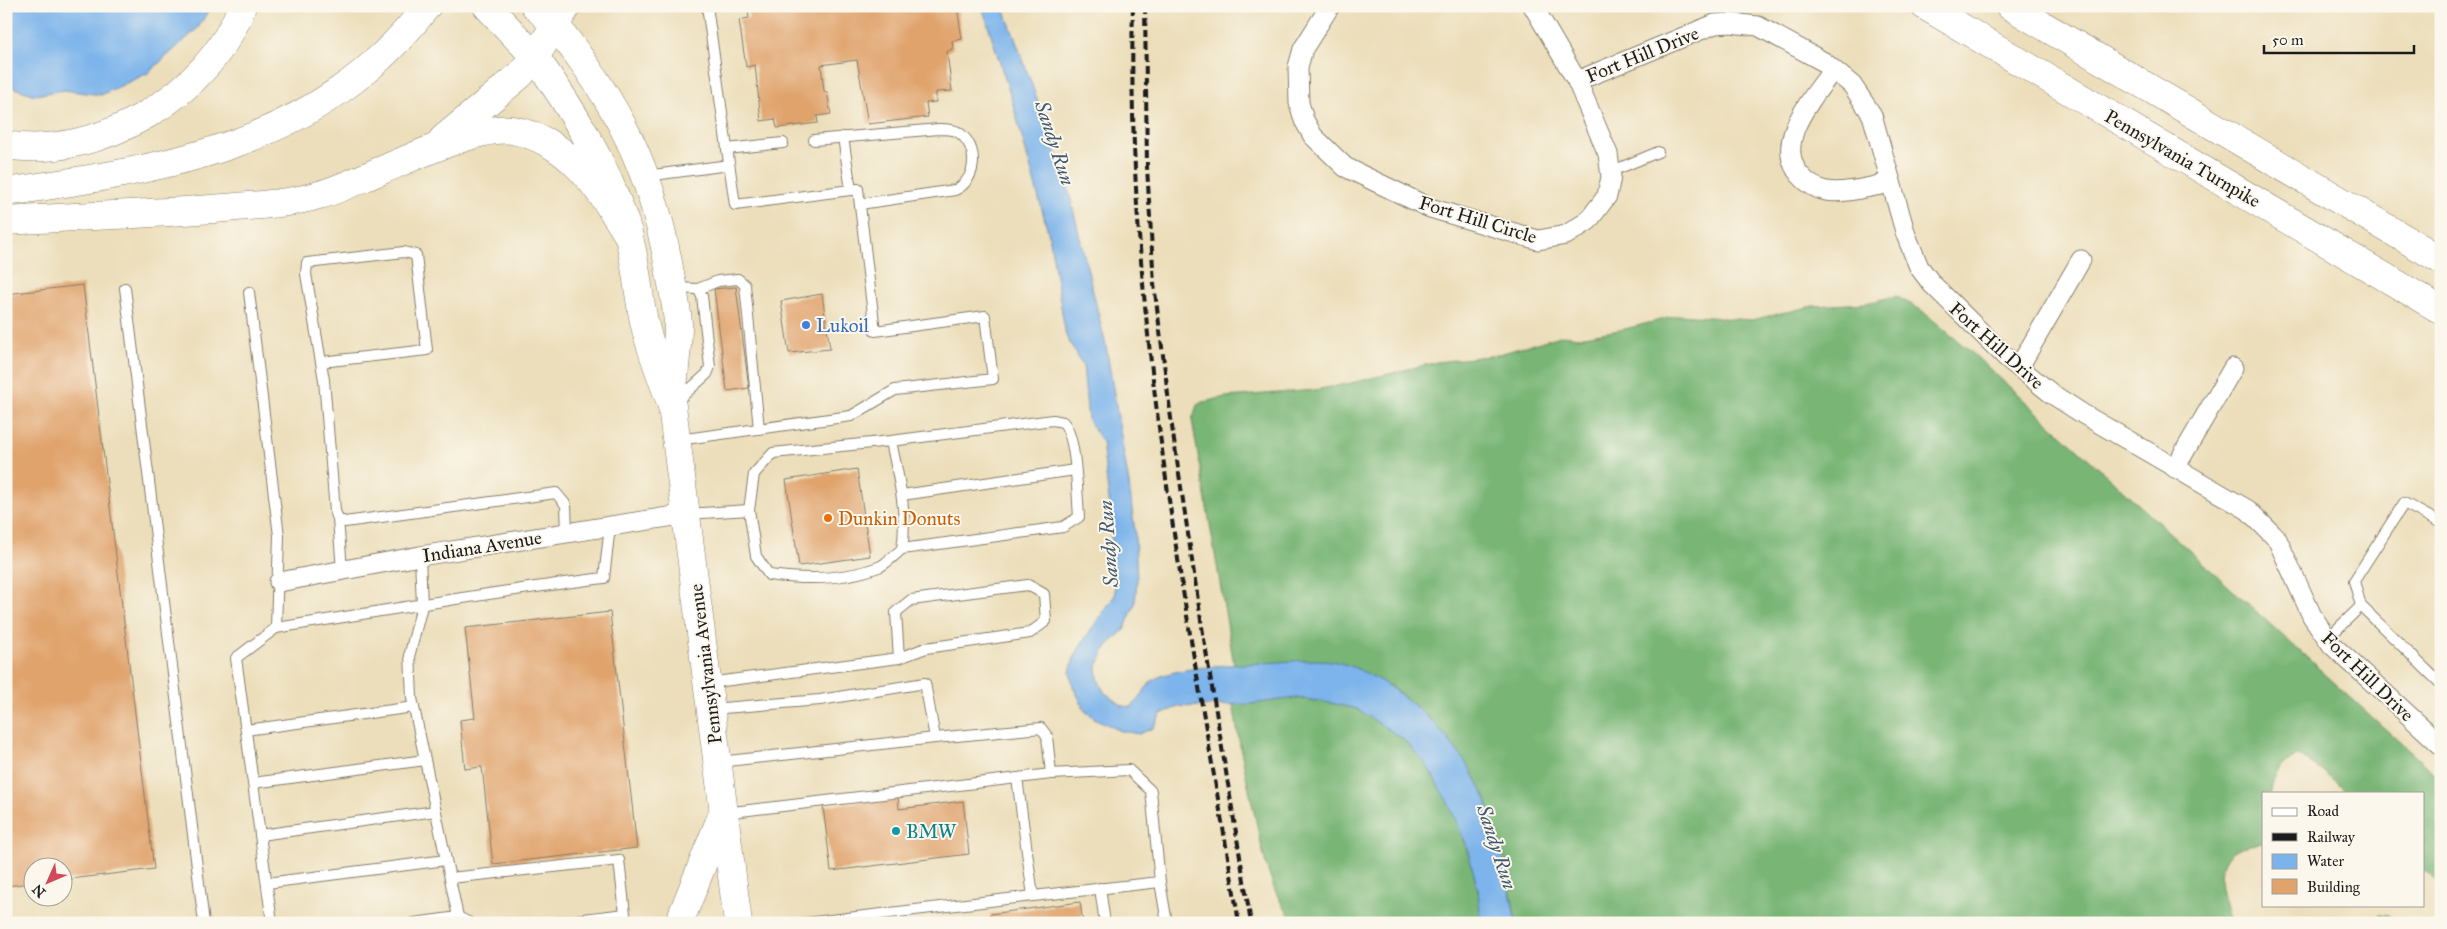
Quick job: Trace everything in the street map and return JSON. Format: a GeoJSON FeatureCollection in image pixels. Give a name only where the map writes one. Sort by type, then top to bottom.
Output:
{"type":"FeatureCollection","features":[{"type":"Feature","properties":{"kind":"main road"},"geometry":{"type":"LineString","coordinates":[[6,145],[24,147],[71,144],[118,130],[142,118],[179,91],[209,62],[224,42],[242,6]]}},
{"type":"Feature","properties":{"kind":"main road","name":"Pennsylvania Avenue"},"geometry":{"type":"LineString","coordinates":[[486,6],[535,56],[579,122],[598,156],[628,235],[646,329],[672,406],[738,923]]}},
{"type":"Feature","properties":{"kind":"main road","name":"Pennsylvania Avenue"},"geometry":{"type":"LineString","coordinates":[[535,6],[561,16],[588,67],[613,105],[646,176],[686,289],[678,324],[672,406]]}},
{"type":"Feature","properties":{"kind":"main road","name":"Pennsylvania Turnpike"},"geometry":{"type":"LineString","coordinates":[[1925,6],[2441,310]]}},
{"type":"Feature","properties":{"kind":"main road"},"geometry":{"type":"LineString","coordinates":[[2010,6],[2441,260]]}},
{"type":"Feature","properties":{"kind":"main road"},"geometry":{"type":"LineString","coordinates":[[6,192],[96,178],[172,163],[250,138],[288,120],[340,90],[386,53],[422,14]]}},
{"type":"Feature","properties":{"kind":"main road"},"geometry":{"type":"LineString","coordinates":[[421,154],[449,135],[520,75],[561,16]]}},
{"type":"Feature","properties":{"kind":"main road"},"geometry":{"type":"LineString","coordinates":[[6,221],[206,209],[296,200],[319,195],[421,154],[484,132],[509,130],[533,137],[557,148],[579,165],[599,189],[628,235]]}},
{"type":"Feature","properties":{"kind":"main road"},"geometry":{"type":"LineString","coordinates":[[679,923],[724,813]]}},
{"type":"Feature","properties":{"kind":"street","name":"Fort Hill Circle"},"geometry":{"type":"LineString","coordinates":[[1330,6],[1303,49],[1298,67],[1299,103],[1304,120],[1313,136],[1345,167],[1430,208],[1538,240],[1566,236],[1588,221],[1607,196],[1610,172],[1608,154],[1577,80],[1533,6]]}},
{"type":"Feature","properties":{"kind":"street","name":"Fort Hill Drive"},"geometry":{"type":"LineString","coordinates":[[1577,80],[1716,24],[1730,22],[1758,26],[1810,54],[1833,70],[1852,85],[1872,115],[1906,235],[1919,267],[1932,284],[2019,367],[2052,394],[2174,468],[2248,510],[2269,529],[2277,539],[2312,616],[2327,638],[2347,660],[2441,745]]}},
{"type":"Feature","properties":{"kind":"street"},"geometry":{"type":"LineString","coordinates":[[1833,70],[1799,119],[1791,153],[1795,167],[1809,184],[1825,191],[1836,192],[1891,183]]}},
{"type":"Feature","properties":{"kind":"street"},"geometry":{"type":"LineString","coordinates":[[2019,367],[2081,260]]}},
{"type":"Feature","properties":{"kind":"street"},"geometry":{"type":"LineString","coordinates":[[2174,468],[2233,368]]}},
{"type":"Feature","properties":{"kind":"street","name":"Indiana Avenue"},"geometry":{"type":"LineString","coordinates":[[279,582],[420,556],[687,514]]}},
{"type":"Feature","properties":{"kind":"lane"},"geometry":{"type":"LineString","coordinates":[[677,440],[852,416],[896,390],[993,379],[986,316],[875,330],[858,189],[735,205],[707,6]]}},
{"type":"Feature","properties":{"kind":"lane"},"geometry":{"type":"LineString","coordinates":[[814,140],[939,129],[956,130],[968,141],[974,160],[971,177],[965,185],[956,190],[860,204]]}},
{"type":"Feature","properties":{"kind":"lane"},"geometry":{"type":"LineString","coordinates":[[843,137],[851,190]]}},
{"type":"Feature","properties":{"kind":"lane"},"geometry":{"type":"LineString","coordinates":[[727,149],[783,143]]}},
{"type":"Feature","properties":{"kind":"lane"},"geometry":{"type":"LineString","coordinates":[[1610,172],[1658,152]]}},
{"type":"Feature","properties":{"kind":"lane"},"geometry":{"type":"LineString","coordinates":[[646,176],[729,165]]}},
{"type":"Feature","properties":{"kind":"lane"},"geometry":{"type":"LineString","coordinates":[[321,362],[427,350],[416,255],[404,252],[307,263],[306,274],[321,362],[342,570]]}},
{"type":"Feature","properties":{"kind":"lane"},"geometry":{"type":"LineString","coordinates":[[686,289],[718,281],[738,280],[745,284],[759,429]]}},
{"type":"Feature","properties":{"kind":"lane"},"geometry":{"type":"LineString","coordinates":[[125,288],[204,923]]}},
{"type":"Feature","properties":{"kind":"lane"},"geometry":{"type":"LineString","coordinates":[[248,292],[280,536],[276,628]]}},
{"type":"Feature","properties":{"kind":"lane"},"geometry":{"type":"LineString","coordinates":[[1053,420],[1063,422],[1069,428],[1075,470],[1079,517],[1063,527],[902,549],[882,565],[852,575],[795,579],[769,574],[756,556],[749,510],[754,474],[773,453],[891,441],[1053,420]]}},
{"type":"Feature","properties":{"kind":"lane"},"geometry":{"type":"LineString","coordinates":[[891,441],[902,494],[905,529],[902,549]]}},
{"type":"Feature","properties":{"kind":"lane"},"geometry":{"type":"LineString","coordinates":[[902,494],[1075,470]]}},
{"type":"Feature","properties":{"kind":"lane"},"geometry":{"type":"LineString","coordinates":[[338,519],[345,522],[556,493],[566,504],[567,533]]}},
{"type":"Feature","properties":{"kind":"lane"},"geometry":{"type":"LineString","coordinates":[[2441,523],[2404,503],[2354,581],[2361,606],[2441,684]]}},
{"type":"Feature","properties":{"kind":"lane"},"geometry":{"type":"LineString","coordinates":[[687,514],[749,510]]}},
{"type":"Feature","properties":{"kind":"lane"},"geometry":{"type":"LineString","coordinates":[[272,923],[236,658],[276,628],[422,606],[514,589],[604,578],[610,526]]}},
{"type":"Feature","properties":{"kind":"lane"},"geometry":{"type":"LineString","coordinates":[[420,556],[422,606],[410,654],[414,707],[458,917]]}},
{"type":"Feature","properties":{"kind":"lane"},"geometry":{"type":"LineString","coordinates":[[709,696],[899,658],[926,648],[1030,633],[1046,621],[1044,594],[1028,585],[911,600],[896,612],[899,658]]}},
{"type":"Feature","properties":{"kind":"lane"},"geometry":{"type":"LineString","coordinates":[[2327,638],[2361,606]]}},
{"type":"Feature","properties":{"kind":"lane"},"geometry":{"type":"LineString","coordinates":[[709,696],[820,700],[925,683],[935,738]]}},
{"type":"Feature","properties":{"kind":"lane"},"geometry":{"type":"LineString","coordinates":[[246,730],[414,707]]}},
{"type":"Feature","properties":{"kind":"lane"},"geometry":{"type":"LineString","coordinates":[[717,763],[1041,728],[1047,736],[1051,774]]}},
{"type":"Feature","properties":{"kind":"lane"},"geometry":{"type":"LineString","coordinates":[[253,783],[425,760]]}},
{"type":"Feature","properties":{"kind":"lane"},"geometry":{"type":"LineString","coordinates":[[724,813],[1051,774],[1129,770],[1151,791],[1160,882],[1167,923]]}},
{"type":"Feature","properties":{"kind":"lane"},"geometry":{"type":"LineString","coordinates":[[1018,778],[1033,896]]}},
{"type":"Feature","properties":{"kind":"lane"},"geometry":{"type":"LineString","coordinates":[[260,835],[436,811]]}},
{"type":"Feature","properties":{"kind":"lane"},"geometry":{"type":"LineString","coordinates":[[266,883],[446,860]]}},
{"type":"Feature","properties":{"kind":"lane"},"geometry":{"type":"LineString","coordinates":[[450,878],[619,860],[625,914],[551,923]]}},
{"type":"Feature","properties":{"kind":"lane"},"geometry":{"type":"LineString","coordinates":[[806,923],[1160,882]]}},
{"type":"Feature","properties":{"kind":"lane"},"geometry":{"type":"LineString","coordinates":[[1100,888],[1105,923]]}},
{"type":"Feature","properties":{"kind":"lane"},"geometry":{"type":"LineString","coordinates":[[414,923],[458,917],[470,923]]}},
{"type":"Feature","properties":{"kind":"green space"},"geometry":{"type":"Polygon","coordinates":[[[1896,296],[1921,310],[1970,351],[2427,767],[2441,783],[2441,884],[2424,870],[2424,792],[2345,792],[2324,772],[2298,756],[2279,770],[2271,792],[2262,792],[2262,843],[2242,847],[2234,851],[2223,863],[2220,881],[2229,923],[1516,923],[1505,859],[1484,796],[1458,752],[1428,717],[1391,686],[1288,662],[1234,665],[1192,420],[1197,405],[1226,397],[1315,390],[1437,362],[1496,355],[1564,335],[1578,337],[1625,329],[1680,315],[1751,320],[1813,306],[1866,303],[1896,296]]]}},
{"type":"Feature","properties":{"kind":"green space"},"geometry":{"type":"Polygon","coordinates":[[[1296,698],[1341,705],[1366,713],[1394,731],[1425,762],[1445,795],[1464,839],[1477,885],[1481,923],[1296,923],[1280,900],[1265,862],[1243,763],[1233,704],[1296,698]]]}},
{"type":"Feature","properties":{"kind":"green space"},"geometry":{"type":"Polygon","coordinates":[[[2380,915],[2389,916],[2396,923],[2372,923],[2380,915]]]}},
{"type":"Feature","properties":{"kind":"water"},"geometry":{"type":"Polygon","coordinates":[[[6,6],[211,6],[198,28],[148,73],[101,95],[64,90],[35,95],[6,85],[6,6]]]}},
{"type":"Feature","properties":{"kind":"water","name":"Sandy Run"},"geometry":{"type":"Polygon","coordinates":[[[982,6],[1003,6],[1065,175],[1106,346],[1129,484],[1135,533],[1137,581],[1135,604],[1124,630],[1107,646],[1097,666],[1098,679],[1104,692],[1123,706],[1131,707],[1152,681],[1173,672],[1222,665],[1307,660],[1332,661],[1355,668],[1378,679],[1401,694],[1442,733],[1475,776],[1485,798],[1495,829],[1507,875],[1516,923],[1481,923],[1478,890],[1466,844],[1448,803],[1426,764],[1403,739],[1357,709],[1296,698],[1251,704],[1178,707],[1161,714],[1153,728],[1139,734],[1121,731],[1096,719],[1085,711],[1073,686],[1070,672],[1074,658],[1082,643],[1115,595],[1109,500],[1102,442],[1088,420],[1083,366],[1066,336],[1049,235],[1012,101],[982,6]]]}},
{"type":"Feature","properties":{"kind":"building"},"geometry":{"type":"Polygon","coordinates":[[[775,6],[957,6],[962,39],[952,41],[953,48],[947,52],[952,91],[936,92],[936,102],[926,103],[928,117],[868,124],[857,60],[821,65],[824,91],[827,92],[831,114],[817,116],[818,123],[777,128],[775,119],[761,121],[755,65],[746,67],[739,20],[749,18],[748,11],[775,6]]]}},
{"type":"Feature","properties":{"kind":"building"},"geometry":{"type":"Polygon","coordinates":[[[83,285],[154,869],[72,879],[72,856],[22,856],[22,884],[6,886],[6,294],[83,285]]]}},
{"type":"Feature","properties":{"kind":"building"},"geometry":{"type":"Polygon","coordinates":[[[736,287],[749,388],[727,391],[714,289],[736,287]]]}},
{"type":"Feature","properties":{"kind":"building","name":"Lukoil"},"geometry":{"type":"Polygon","coordinates":[[[822,294],[830,349],[789,353],[781,301],[822,294]]]}},
{"type":"Feature","properties":{"kind":"building","name":"Dunkin Donuts"},"geometry":{"type":"Polygon","coordinates":[[[857,469],[870,556],[799,566],[786,480],[857,469]]]}},
{"type":"Feature","properties":{"kind":"building"},"geometry":{"type":"Polygon","coordinates":[[[610,612],[637,848],[493,864],[482,767],[465,769],[460,720],[475,718],[465,628],[610,612]]]}},
{"type":"Feature","properties":{"kind":"building","name":"BMW"},"geometry":{"type":"Polygon","coordinates":[[[898,797],[899,809],[963,801],[969,854],[831,871],[823,806],[898,797]]]}},
{"type":"Feature","properties":{"kind":"building"},"geometry":{"type":"Polygon","coordinates":[[[1080,902],[1083,923],[991,923],[990,914],[1080,902]]]}},
{"type":"Feature","properties":{"kind":"railway"},"geometry":{"type":"LineString","coordinates":[[1133,6],[1133,122],[1139,237],[1150,352],[1181,581],[1239,923]]}},
{"type":"Feature","properties":{"kind":"railway"},"geometry":{"type":"LineString","coordinates":[[1145,6],[1147,167],[1154,284],[1173,434],[1202,627],[1251,923]]}},
{"type":"Feature","properties":{"kind":"place","name":"Lukoil"},"geometry":{"type":"Point","coordinates":[806,325]}},
{"type":"Feature","properties":{"kind":"place","name":"Dunkin Donuts"},"geometry":{"type":"Point","coordinates":[828,518]}},
{"type":"Feature","properties":{"kind":"place","name":"BMW"},"geometry":{"type":"Point","coordinates":[896,831]}}]}
